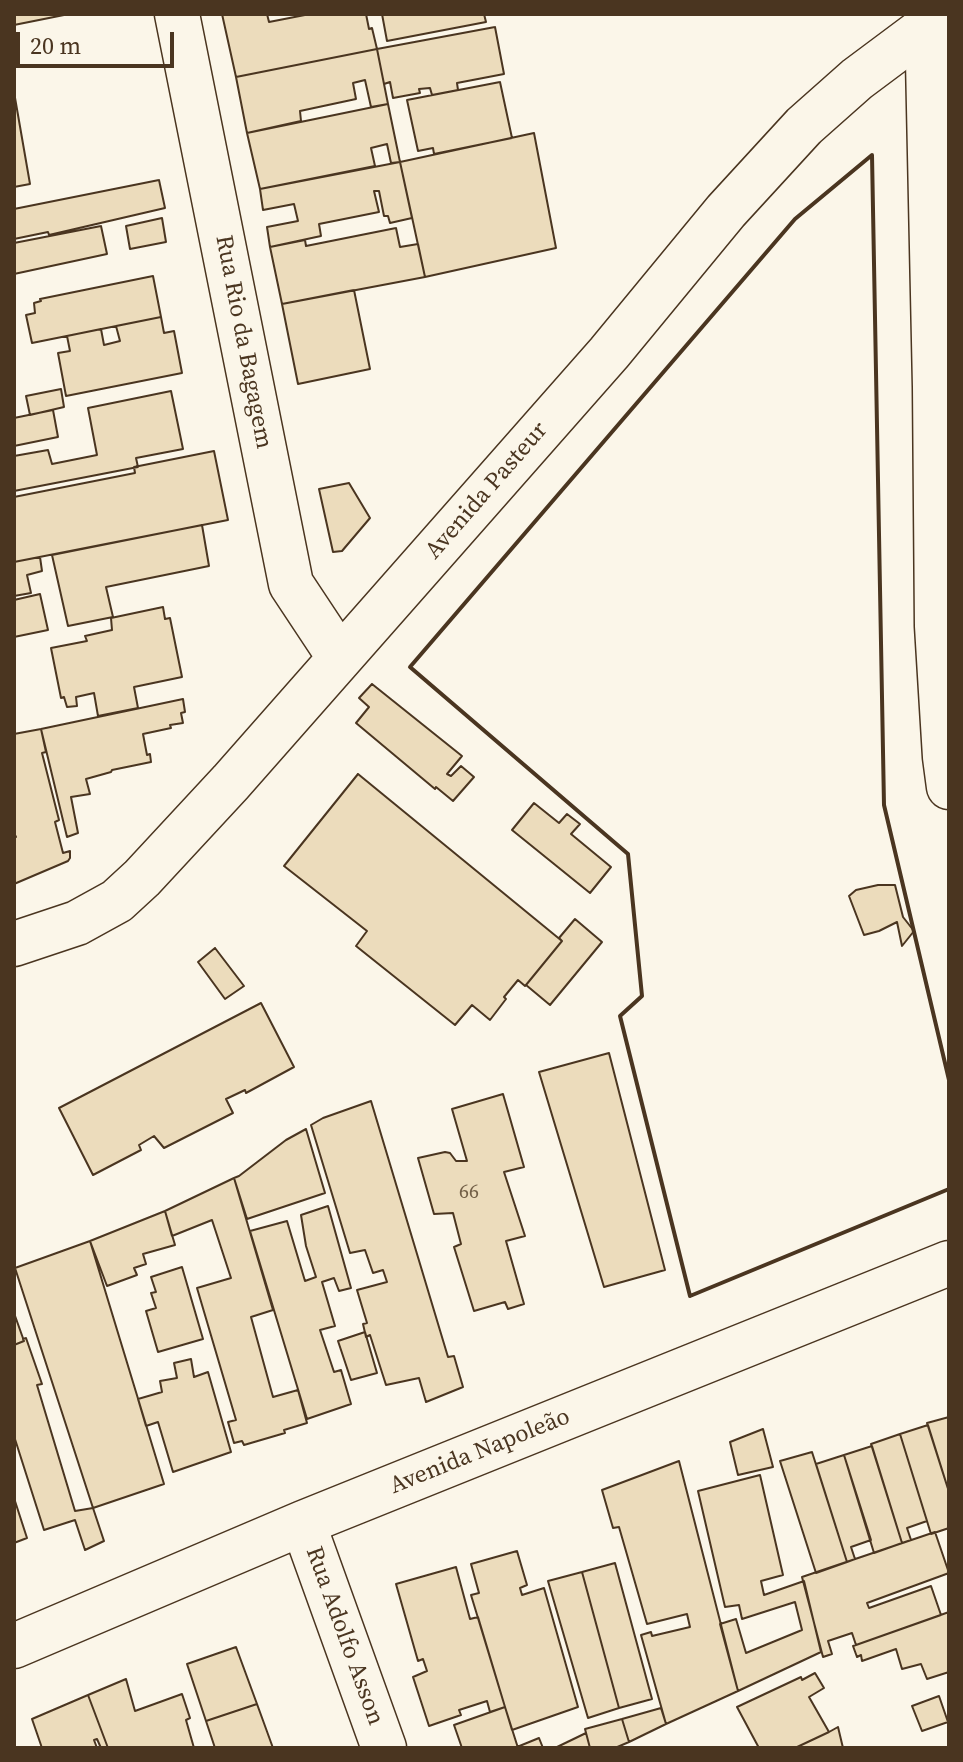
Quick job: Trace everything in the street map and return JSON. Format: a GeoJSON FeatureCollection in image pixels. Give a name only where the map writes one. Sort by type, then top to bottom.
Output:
{"type":"FeatureCollection","features":[{"type":"Feature","properties":{"kind":"street","name":"Rua Rio da Bagagem"},"geometry":{"type":"LineString","coordinates":[[177,14],[291,584],[340,658]]}},
{"type":"Feature","properties":{"kind":"street","name":"Avenida Pasteur"},"geometry":{"type":"LineString","coordinates":[[14,944],[77,923],[117,901],[142,878],[231,782],[609,353],[726,211],[804,126],[857,79],[935,19]]}},
{"type":"Feature","properties":{"kind":"street"},"geometry":{"type":"LineString","coordinates":[[935,19],[937,626],[949,787]]}},
{"type":"Feature","properties":{"kind":"street","name":"Avenida Napoleão"},"geometry":{"type":"LineString","coordinates":[[14,1646],[303,1523],[949,1263]]}},
{"type":"Feature","properties":{"kind":"street","name":"Rua Adolfo Asson"},"geometry":{"type":"LineString","coordinates":[[303,1523],[384,1748]]}},
{"type":"Feature","properties":{"kind":"building"},"geometry":{"type":"Polygon","coordinates":[[[14,14],[69,14],[14,25],[14,14]]]}},
{"type":"Feature","properties":{"kind":"building"},"geometry":{"type":"Polygon","coordinates":[[[222,14],[267,14],[269,22],[310,14],[366,14],[377,49],[236,77],[222,14]]]}},
{"type":"Feature","properties":{"kind":"building"},"geometry":{"type":"Polygon","coordinates":[[[382,14],[484,14],[486,22],[387,41],[382,14]]]}},
{"type":"Feature","properties":{"kind":"building"},"geometry":{"type":"Polygon","coordinates":[[[495,27],[504,74],[457,83],[458,90],[432,95],[430,88],[393,98],[390,82],[384,84],[377,49],[495,27]]]}},
{"type":"Feature","properties":{"kind":"building"},"geometry":{"type":"Polygon","coordinates":[[[377,49],[388,104],[371,107],[365,80],[353,83],[356,99],[300,111],[301,121],[247,133],[236,77],[377,49]]]}},
{"type":"Feature","properties":{"kind":"building"},"geometry":{"type":"Polygon","coordinates":[[[500,82],[512,138],[434,154],[433,148],[418,151],[407,100],[500,82]]]}},
{"type":"Feature","properties":{"kind":"building"},"geometry":{"type":"Polygon","coordinates":[[[14,92],[30,184],[14,187],[14,92]]]}},
{"type":"Feature","properties":{"kind":"building"},"geometry":{"type":"Polygon","coordinates":[[[388,104],[400,162],[391,163],[387,144],[371,148],[375,166],[260,189],[247,133],[388,104]]]}},
{"type":"Feature","properties":{"kind":"building"},"geometry":{"type":"Polygon","coordinates":[[[534,133],[556,248],[425,277],[400,162],[534,133]]]}},
{"type":"Feature","properties":{"kind":"building"},"geometry":{"type":"Polygon","coordinates":[[[400,162],[412,218],[390,223],[388,216],[384,216],[379,191],[374,191],[379,212],[319,224],[321,236],[270,247],[267,227],[298,221],[294,204],[263,210],[260,189],[400,162]]]}},
{"type":"Feature","properties":{"kind":"building"},"geometry":{"type":"Polygon","coordinates":[[[159,180],[165,208],[49,235],[48,232],[14,239],[14,209],[159,180]]]}},
{"type":"Feature","properties":{"kind":"building"},"geometry":{"type":"Polygon","coordinates":[[[162,218],[166,242],[130,249],[126,226],[162,218]]]}},
{"type":"Feature","properties":{"kind":"building"},"geometry":{"type":"Polygon","coordinates":[[[101,226],[107,254],[14,274],[14,243],[101,226]]]}},
{"type":"Feature","properties":{"kind":"building"},"geometry":{"type":"Polygon","coordinates":[[[396,228],[400,247],[418,244],[425,277],[282,304],[270,247],[305,240],[306,246],[396,228]]]}},
{"type":"Feature","properties":{"kind":"building"},"geometry":{"type":"Polygon","coordinates":[[[153,276],[161,317],[32,343],[26,315],[35,313],[34,303],[40,299],[153,276]]]}},
{"type":"Feature","properties":{"kind":"building"},"geometry":{"type":"Polygon","coordinates":[[[354,290],[370,369],[298,384],[282,304],[354,290]]]}},
{"type":"Feature","properties":{"kind":"building"},"geometry":{"type":"Polygon","coordinates":[[[161,317],[164,333],[174,331],[182,373],[66,396],[58,353],[70,351],[67,336],[101,329],[104,345],[120,341],[116,326],[161,317]]]}},
{"type":"Feature","properties":{"kind":"building"},"geometry":{"type":"Polygon","coordinates":[[[61,389],[64,407],[30,415],[26,396],[61,389]]]}},
{"type":"Feature","properties":{"kind":"building"},"geometry":{"type":"Polygon","coordinates":[[[171,391],[183,449],[136,458],[138,467],[14,491],[14,456],[48,450],[52,464],[97,455],[88,408],[171,391]]]}},
{"type":"Feature","properties":{"kind":"building"},"geometry":{"type":"Polygon","coordinates":[[[53,410],[58,437],[14,446],[14,418],[53,410]]]}},
{"type":"Feature","properties":{"kind":"building"},"geometry":{"type":"Polygon","coordinates":[[[214,451],[228,520],[14,562],[14,497],[135,473],[134,467],[214,451]]]}},
{"type":"Feature","properties":{"kind":"building"},"geometry":{"type":"Polygon","coordinates":[[[349,483],[370,518],[342,551],[333,552],[319,489],[349,483]]]}},
{"type":"Feature","properties":{"kind":"building"},"geometry":{"type":"Polygon","coordinates":[[[202,525],[209,566],[106,587],[113,617],[68,626],[52,555],[202,525]]]}},
{"type":"Feature","properties":{"kind":"building"},"geometry":{"type":"Polygon","coordinates":[[[40,557],[42,571],[27,575],[31,593],[14,596],[14,562],[40,557]]]}},
{"type":"Feature","properties":{"kind":"building"},"geometry":{"type":"Polygon","coordinates":[[[40,594],[48,630],[14,637],[14,600],[40,594]]]}},
{"type":"Feature","properties":{"kind":"building"},"geometry":{"type":"Polygon","coordinates":[[[163,607],[165,619],[170,618],[182,677],[134,687],[138,708],[98,716],[94,693],[76,697],[77,706],[67,707],[64,697],[61,698],[51,648],[87,641],[85,636],[112,630],[111,618],[163,607]]]}},
{"type":"Feature","properties":{"kind":"building"},"geometry":{"type":"Polygon","coordinates":[[[372,684],[462,756],[447,774],[451,776],[461,766],[474,777],[453,801],[356,723],[369,707],[359,698],[372,684]]]}},
{"type":"Feature","properties":{"kind":"building"},"geometry":{"type":"Polygon","coordinates":[[[183,699],[183,723],[143,734],[151,762],[86,779],[90,794],[71,797],[78,833],[67,837],[41,729],[183,699]]]}},
{"type":"Feature","properties":{"kind":"building"},"geometry":{"type":"Polygon","coordinates":[[[41,729],[46,752],[42,753],[59,820],[55,822],[63,853],[70,851],[70,858],[14,884],[14,734],[41,729]]]}},
{"type":"Feature","properties":{"kind":"building"},"geometry":{"type":"Polygon","coordinates":[[[358,774],[562,941],[525,986],[518,980],[490,1020],[472,1005],[455,1025],[356,946],[367,931],[284,866],[358,774]]]}},
{"type":"Feature","properties":{"kind":"building"},"geometry":{"type":"Polygon","coordinates":[[[534,803],[559,823],[567,814],[580,824],[571,834],[611,867],[590,893],[512,830],[534,803]]]}},
{"type":"Feature","properties":{"kind":"building"},"geometry":{"type":"Polygon","coordinates":[[[895,885],[903,917],[914,931],[902,946],[897,922],[864,935],[849,896],[856,890],[895,885]]]}},
{"type":"Feature","properties":{"kind":"building"},"geometry":{"type":"Polygon","coordinates":[[[575,919],[602,942],[550,1005],[526,985],[562,941],[559,938],[575,919]]]}},
{"type":"Feature","properties":{"kind":"building"},"geometry":{"type":"Polygon","coordinates":[[[215,948],[244,986],[225,999],[198,962],[215,948]]]}},
{"type":"Feature","properties":{"kind":"building"},"geometry":{"type":"Polygon","coordinates":[[[261,1003],[294,1067],[246,1093],[245,1090],[226,1099],[233,1113],[164,1148],[154,1136],[139,1145],[141,1150],[93,1175],[59,1108],[261,1003]]]}},
{"type":"Feature","properties":{"kind":"building"},"geometry":{"type":"Polygon","coordinates":[[[609,1053],[665,1270],[604,1287],[539,1072],[609,1053]]]}},
{"type":"Feature","properties":{"kind":"building"},"geometry":{"type":"Polygon","coordinates":[[[503,1094],[524,1167],[504,1172],[525,1236],[506,1241],[524,1304],[508,1309],[505,1302],[474,1311],[454,1247],[461,1244],[453,1213],[434,1214],[418,1158],[445,1152],[456,1161],[467,1161],[452,1109],[503,1094]]]}},
{"type":"Feature","properties":{"kind":"building"},"geometry":{"type":"Polygon","coordinates":[[[371,1101],[448,1357],[454,1356],[463,1387],[426,1402],[419,1378],[386,1385],[370,1335],[366,1337],[363,1324],[367,1323],[357,1290],[387,1282],[383,1270],[373,1273],[365,1250],[350,1253],[311,1125],[371,1101]]]}},
{"type":"Feature","properties":{"kind":"building"},"geometry":{"type":"Polygon","coordinates":[[[306,1129],[325,1193],[247,1219],[234,1178],[306,1129]]]}},
{"type":"Feature","properties":{"kind":"building"},"geometry":{"type":"Polygon","coordinates":[[[234,1178],[273,1310],[251,1317],[273,1397],[298,1390],[307,1423],[244,1445],[242,1441],[234,1443],[228,1422],[236,1420],[197,1288],[231,1278],[212,1220],[172,1236],[165,1211],[234,1178]]]}},
{"type":"Feature","properties":{"kind":"building"},"geometry":{"type":"Polygon","coordinates":[[[328,1206],[351,1288],[339,1291],[334,1278],[322,1282],[335,1326],[320,1330],[334,1372],[341,1370],[351,1404],[307,1419],[250,1231],[287,1221],[305,1281],[316,1277],[306,1246],[301,1215],[328,1206]]]}},
{"type":"Feature","properties":{"kind":"building"},"geometry":{"type":"Polygon","coordinates":[[[165,1211],[175,1245],[143,1254],[146,1264],[134,1268],[137,1275],[107,1286],[90,1241],[165,1211]]]}},
{"type":"Feature","properties":{"kind":"building"},"geometry":{"type":"Polygon","coordinates":[[[90,1241],[164,1484],[93,1508],[15,1268],[90,1241]]]}},
{"type":"Feature","properties":{"kind":"building"},"geometry":{"type":"Polygon","coordinates":[[[182,1267],[203,1339],[158,1352],[146,1311],[156,1308],[151,1293],[156,1292],[151,1277],[182,1267]]]}},
{"type":"Feature","properties":{"kind":"building"},"geometry":{"type":"Polygon","coordinates":[[[14,1313],[24,1341],[14,1345],[14,1313]]]}},
{"type":"Feature","properties":{"kind":"building"},"geometry":{"type":"Polygon","coordinates":[[[365,1332],[377,1373],[351,1380],[338,1341],[365,1332]]]}},
{"type":"Feature","properties":{"kind":"building"},"geometry":{"type":"Polygon","coordinates":[[[26,1338],[42,1384],[37,1385],[75,1511],[93,1508],[104,1541],[85,1550],[75,1520],[44,1530],[14,1436],[14,1345],[26,1338]]]}},
{"type":"Feature","properties":{"kind":"building"},"geometry":{"type":"Polygon","coordinates":[[[191,1359],[194,1377],[208,1372],[231,1452],[173,1472],[158,1422],[146,1426],[138,1399],[162,1392],[160,1381],[177,1378],[174,1363],[191,1359]]]}},
{"type":"Feature","properties":{"kind":"building"},"geometry":{"type":"Polygon","coordinates":[[[949,1417],[949,1492],[927,1423],[949,1417]]]}},
{"type":"Feature","properties":{"kind":"building"},"geometry":{"type":"Polygon","coordinates":[[[928,1425],[949,1492],[949,1528],[931,1534],[900,1434],[928,1425]]]}},
{"type":"Feature","properties":{"kind":"building"},"geometry":{"type":"Polygon","coordinates":[[[763,1429],[773,1467],[738,1475],[730,1442],[763,1429]]]}},
{"type":"Feature","properties":{"kind":"building"},"geometry":{"type":"Polygon","coordinates":[[[900,1434],[927,1521],[907,1528],[911,1540],[902,1543],[871,1444],[900,1434]]]}},
{"type":"Feature","properties":{"kind":"building"},"geometry":{"type":"Polygon","coordinates":[[[872,1446],[902,1543],[874,1553],[844,1455],[872,1446]]]}},
{"type":"Feature","properties":{"kind":"building"},"geometry":{"type":"Polygon","coordinates":[[[812,1452],[847,1562],[816,1573],[780,1461],[812,1452]]]}},
{"type":"Feature","properties":{"kind":"building"},"geometry":{"type":"Polygon","coordinates":[[[844,1455],[871,1540],[851,1547],[855,1559],[847,1562],[816,1464],[844,1455]]]}},
{"type":"Feature","properties":{"kind":"building"},"geometry":{"type":"Polygon","coordinates":[[[679,1461],[738,1691],[666,1724],[641,1635],[651,1632],[652,1636],[690,1627],[687,1614],[647,1624],[619,1527],[613,1528],[602,1490],[679,1461]]]}},
{"type":"Feature","properties":{"kind":"building"},"geometry":{"type":"Polygon","coordinates":[[[760,1475],[783,1575],[761,1581],[764,1595],[804,1581],[821,1652],[738,1691],[720,1624],[736,1619],[746,1653],[802,1630],[795,1602],[742,1619],[739,1605],[725,1607],[698,1491],[760,1475]]]}},
{"type":"Feature","properties":{"kind":"building"},"geometry":{"type":"Polygon","coordinates":[[[14,1498],[27,1538],[14,1543],[14,1498]]]}},
{"type":"Feature","properties":{"kind":"building"},"geometry":{"type":"Polygon","coordinates":[[[935,1532],[949,1573],[867,1603],[869,1608],[931,1586],[941,1615],[856,1645],[852,1633],[828,1641],[832,1654],[823,1657],[802,1577],[935,1532]]]}},
{"type":"Feature","properties":{"kind":"building"},"geometry":{"type":"Polygon","coordinates":[[[517,1551],[527,1585],[520,1588],[522,1595],[544,1588],[578,1707],[512,1730],[471,1595],[479,1593],[471,1564],[517,1551]]]}},
{"type":"Feature","properties":{"kind":"building"},"geometry":{"type":"Polygon","coordinates":[[[615,1563],[652,1699],[619,1708],[582,1572],[615,1563]]]}},
{"type":"Feature","properties":{"kind":"building"},"geometry":{"type":"Polygon","coordinates":[[[456,1567],[470,1619],[478,1617],[505,1707],[490,1712],[487,1701],[459,1710],[461,1715],[429,1726],[413,1677],[427,1671],[423,1659],[418,1661],[396,1584],[456,1567]]]}},
{"type":"Feature","properties":{"kind":"building"},"geometry":{"type":"Polygon","coordinates":[[[582,1572],[619,1708],[588,1718],[548,1581],[582,1572]]]}},
{"type":"Feature","properties":{"kind":"building"},"geometry":{"type":"Polygon","coordinates":[[[949,1612],[949,1672],[927,1679],[921,1664],[902,1669],[896,1649],[862,1661],[861,1655],[857,1657],[853,1646],[949,1612]]]}},
{"type":"Feature","properties":{"kind":"building"},"geometry":{"type":"Polygon","coordinates":[[[236,1647],[257,1704],[206,1721],[187,1664],[236,1647]]]}},
{"type":"Feature","properties":{"kind":"building"},"geometry":{"type":"Polygon","coordinates":[[[815,1673],[824,1688],[809,1697],[829,1732],[795,1748],[759,1748],[737,1707],[815,1673]]]}},
{"type":"Feature","properties":{"kind":"building"},"geometry":{"type":"Polygon","coordinates":[[[126,1679],[135,1711],[182,1694],[190,1718],[186,1720],[194,1748],[108,1748],[88,1695],[126,1679]]]}},
{"type":"Feature","properties":{"kind":"building"},"geometry":{"type":"Polygon","coordinates":[[[88,1695],[108,1748],[101,1748],[97,1739],[94,1740],[97,1748],[42,1748],[32,1719],[88,1695]]]}},
{"type":"Feature","properties":{"kind":"building"},"geometry":{"type":"Polygon","coordinates":[[[939,1696],[948,1722],[922,1731],[912,1706],[939,1696]]]}},
{"type":"Feature","properties":{"kind":"building"},"geometry":{"type":"Polygon","coordinates":[[[257,1704],[273,1748],[215,1748],[206,1721],[257,1704]]]}},
{"type":"Feature","properties":{"kind":"building"},"geometry":{"type":"Polygon","coordinates":[[[505,1707],[518,1748],[462,1748],[454,1725],[505,1707]]]}},
{"type":"Feature","properties":{"kind":"building"},"geometry":{"type":"Polygon","coordinates":[[[661,1708],[666,1724],[629,1742],[622,1719],[661,1708]]]}},
{"type":"Feature","properties":{"kind":"building"},"geometry":{"type":"Polygon","coordinates":[[[622,1719],[629,1742],[615,1748],[590,1748],[585,1729],[622,1719]]]}},
{"type":"Feature","properties":{"kind":"building"},"geometry":{"type":"Polygon","coordinates":[[[838,1727],[843,1748],[795,1748],[829,1732],[838,1727]]]}},
{"type":"Feature","properties":{"kind":"building"},"geometry":{"type":"Polygon","coordinates":[[[586,1733],[590,1748],[555,1748],[586,1733]]]}},
{"type":"Feature","properties":{"kind":"building"},"geometry":{"type":"Polygon","coordinates":[[[539,1738],[543,1748],[517,1747],[539,1738]]]}},
{"type":"Feature","properties":{"kind":"wall"},"geometry":{"type":"LineString","coordinates":[[949,1080],[884,805],[872,155],[795,219],[410,667],[628,854],[642,996],[620,1016],[690,1296],[949,1189]]}}]}
